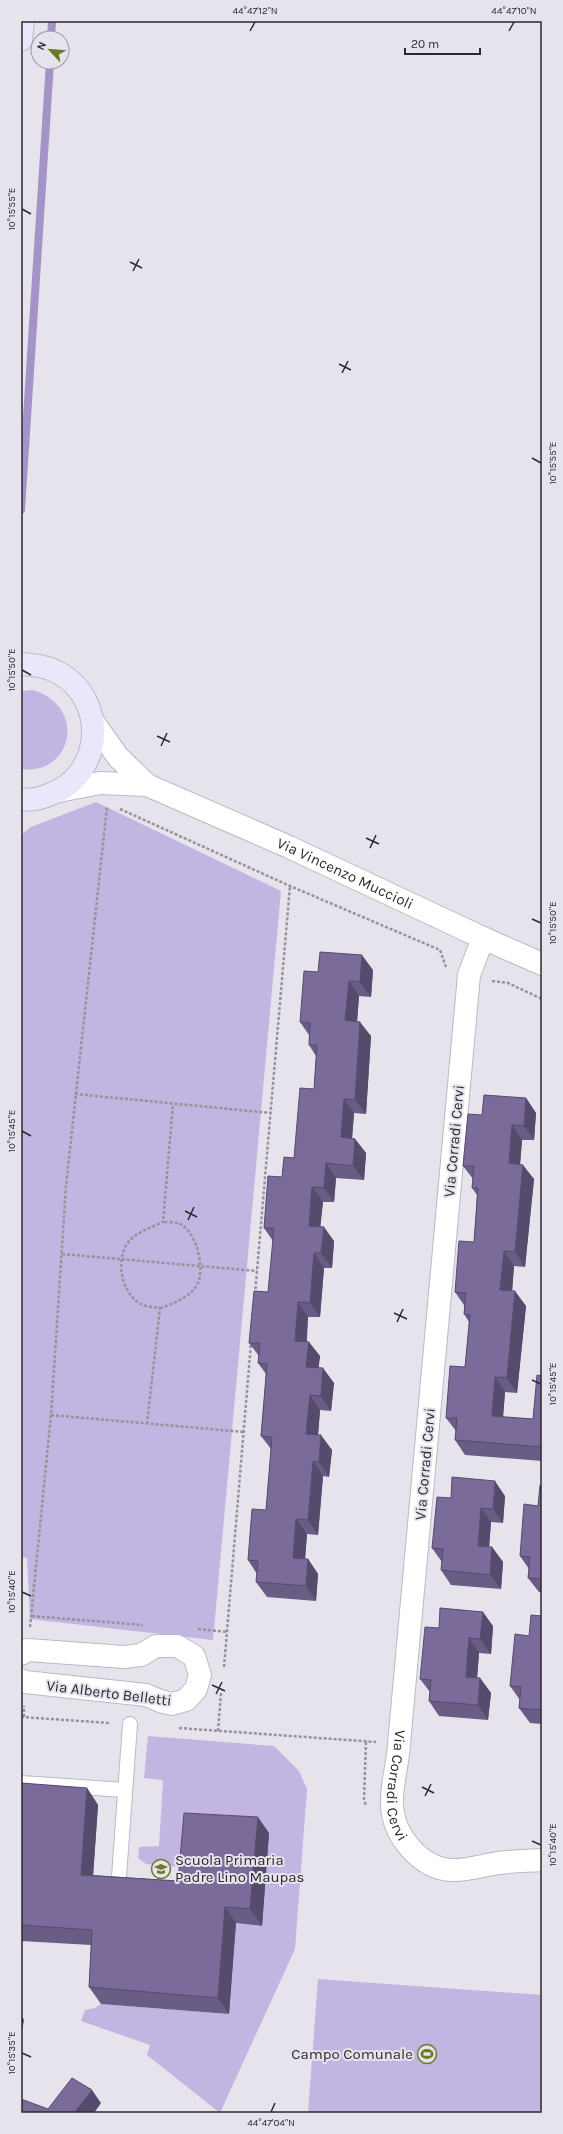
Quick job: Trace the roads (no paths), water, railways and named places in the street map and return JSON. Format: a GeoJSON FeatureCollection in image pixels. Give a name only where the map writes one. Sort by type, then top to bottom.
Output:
{"type":"FeatureCollection","features":[{"type":"Feature","properties":{"kind":"street"},"geometry":{"type":"LineString","coordinates":[[21,40],[23,21]]}},
{"type":"Feature","properties":{"kind":"street"},"geometry":{"type":"LineString","coordinates":[[27,662],[59,672],[76,686],[88,703],[94,724],[93,744],[87,763],[75,779],[59,791]]}},
{"type":"Feature","properties":{"kind":"street"},"geometry":{"type":"LineString","coordinates":[[94,724],[118,757],[147,785]]}},
{"type":"Feature","properties":{"kind":"street"},"geometry":{"type":"LineString","coordinates":[[23,800],[43,798],[59,791],[100,783],[147,785]]}},
{"type":"Feature","properties":{"kind":"street","name":"Via Vincenzo Muccioli"},"geometry":{"type":"LineString","coordinates":[[147,785],[289,847],[542,964]]}},
{"type":"Feature","properties":{"kind":"street","name":"Via Corradi Cervi"},"geometry":{"type":"LineString","coordinates":[[483,938],[469,975],[400,1744],[392,1804],[394,1819],[401,1837],[422,1858],[434,1865],[455,1870],[499,1863],[542,1860]]}},
{"type":"Feature","properties":{"kind":"street","name":"Via Alberto Belletti"},"geometry":{"type":"LineString","coordinates":[[23,1681],[146,1695],[172,1704],[186,1700],[196,1689],[200,1675],[194,1656],[177,1646],[156,1646],[141,1655],[124,1657],[24,1652]]}},
{"type":"Feature","properties":{"kind":"lane"},"geometry":{"type":"LineString","coordinates":[[119,1877],[130,1724]]}},
{"type":"Feature","properties":{"kind":"lane"},"geometry":{"type":"LineString","coordinates":[[21,1783],[125,1790]]}},
{"type":"Feature","properties":{"kind":"waterway"},"geometry":{"type":"LineString","coordinates":[[51,30],[52,21]]}},
{"type":"Feature","properties":{"kind":"waterway"},"geometry":{"type":"LineString","coordinates":[[21,510],[49,70]]}},
{"type":"Feature","properties":{"kind":"place","name":"Scuola Primaria Padre Lino Maupas"},"geometry":{"type":"Point","coordinates":[161,1869]}},
{"type":"Feature","properties":{"kind":"place","name":"Campo Comunale"},"geometry":{"type":"Point","coordinates":[427,2054]}}]}
